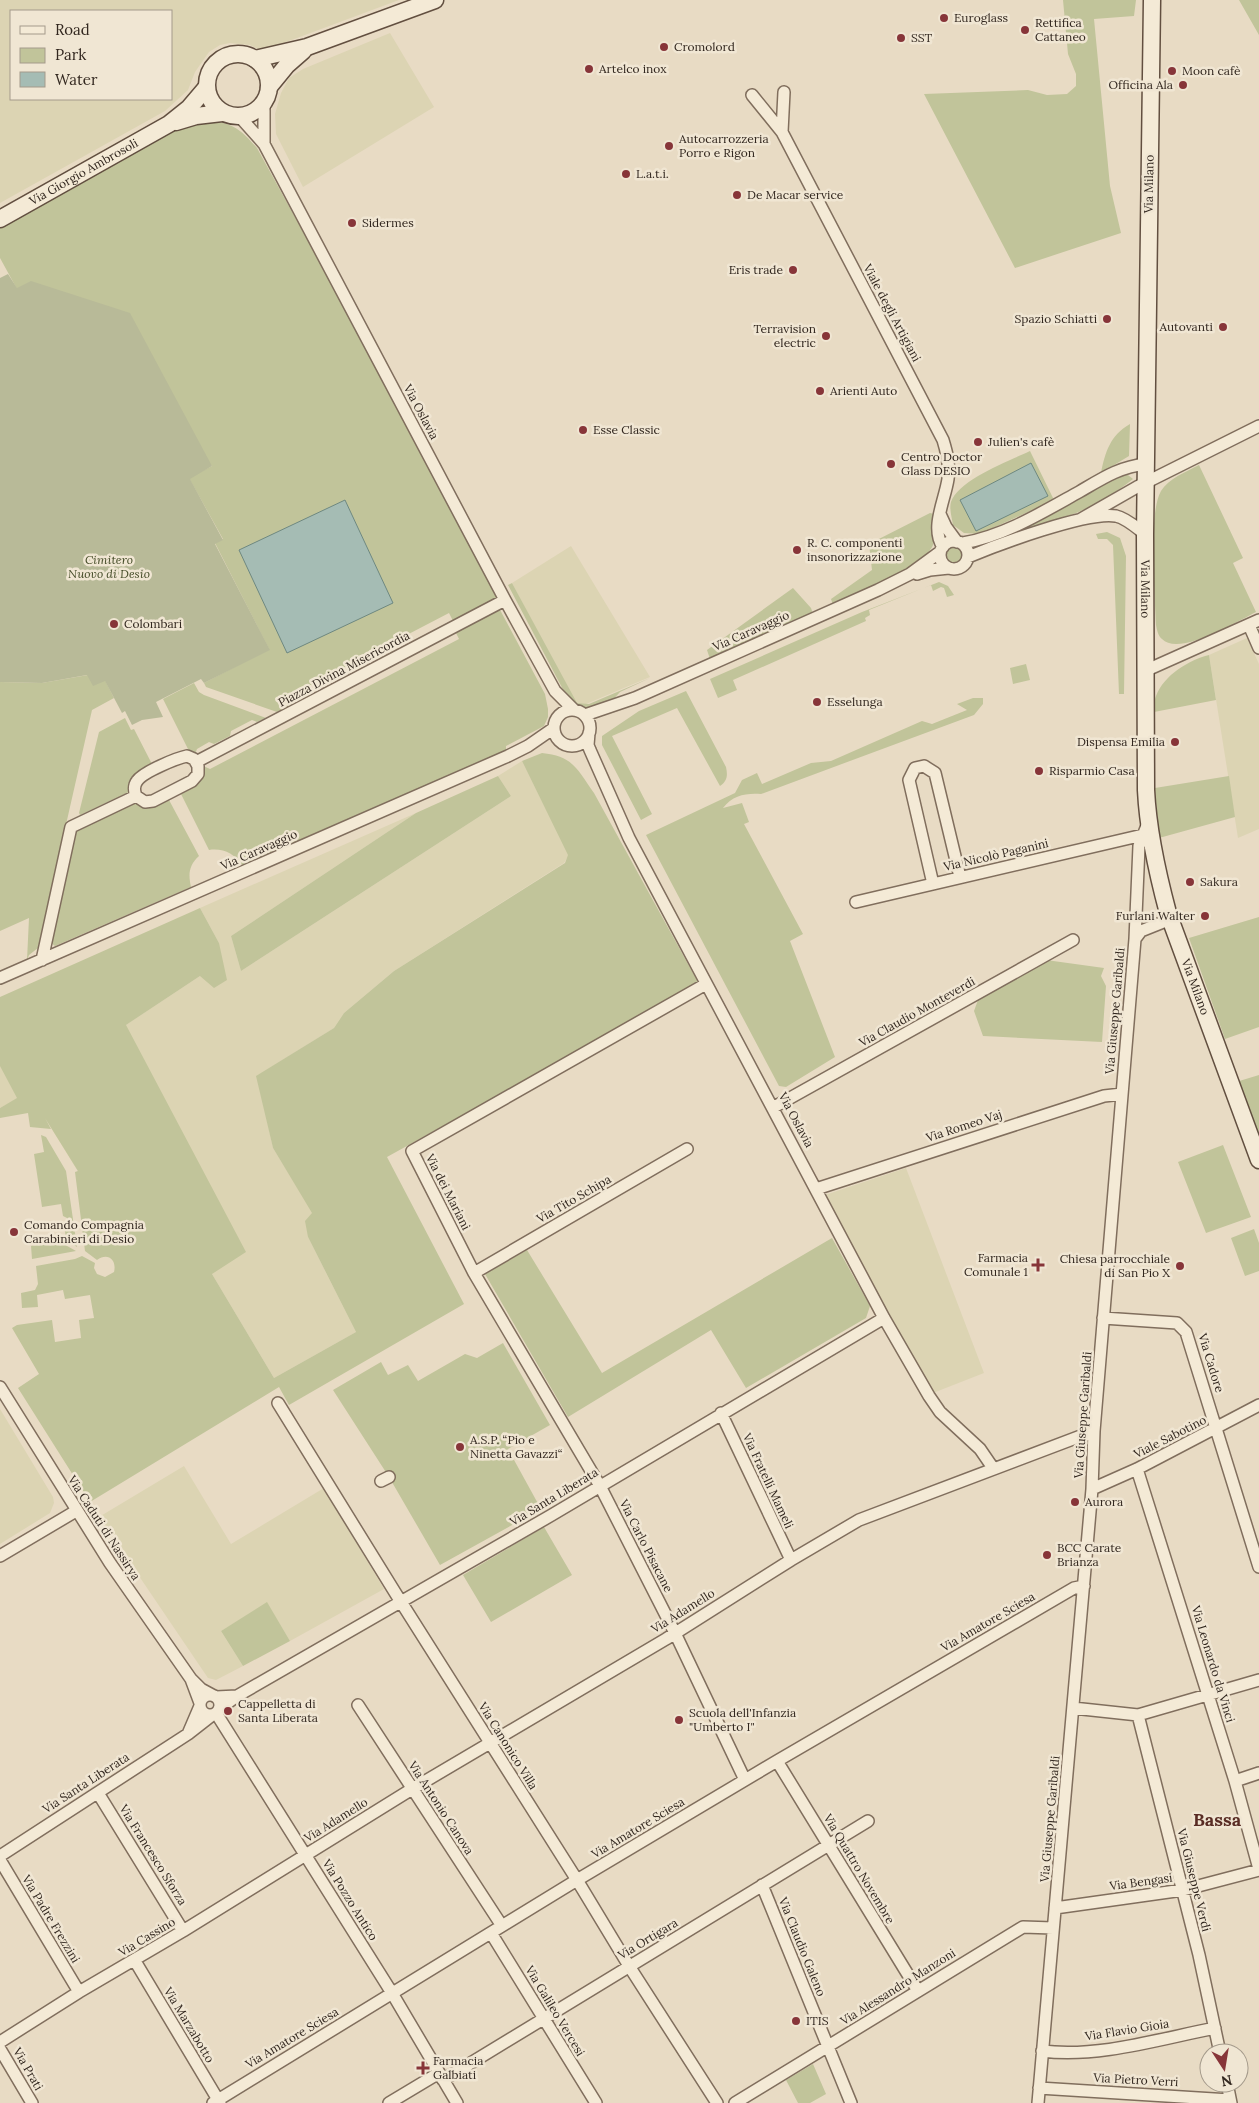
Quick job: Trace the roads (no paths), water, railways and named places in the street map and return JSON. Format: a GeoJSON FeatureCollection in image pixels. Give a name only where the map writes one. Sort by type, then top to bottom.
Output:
{"type":"FeatureCollection","features":[{"type":"Feature","properties":{"kind":"main road"},"geometry":{"type":"LineString","coordinates":[[255,59],[307,47],[435,0]]}},
{"type":"Feature","properties":{"kind":"main road","name":"Via Milano"},"geometry":{"type":"LineString","coordinates":[[1153,1],[1145,534],[1147,670],[1146,829],[1171,919],[1259,1160]]}},
{"type":"Feature","properties":{"kind":"main road"},"geometry":{"type":"LineString","coordinates":[[267,95],[268,76],[255,59],[246,55],[226,56],[211,68],[207,78],[206,88],[211,102],[222,113],[240,117],[250,115],[258,110],[287,65],[307,47]]}},
{"type":"Feature","properties":{"kind":"main road","name":"Via Giorgio Ambrosoli"},"geometry":{"type":"LineString","coordinates":[[0,219],[169,124],[189,108],[206,88]]}},
{"type":"Feature","properties":{"kind":"main road","name":"Via Giorgio Ambrosoli"},"geometry":{"type":"LineString","coordinates":[[169,124],[196,116],[222,113]]}},
{"type":"Feature","properties":{"kind":"street"},"geometry":{"type":"LineString","coordinates":[[782,132],[784,92]]}},
{"type":"Feature","properties":{"kind":"street","name":"Via Oslavia"},"geometry":{"type":"LineString","coordinates":[[264,144],[267,95]]}},
{"type":"Feature","properties":{"kind":"street","name":"Viale degli Artigiani"},"geometry":{"type":"LineString","coordinates":[[752,95],[782,132],[943,440],[949,465],[938,534],[938,541],[942,550]]}},
{"type":"Feature","properties":{"kind":"street","name":"Via Oslavia"},"geometry":{"type":"LineString","coordinates":[[240,117],[264,144],[555,692],[574,710]]}},
{"type":"Feature","properties":{"kind":"street"},"geometry":{"type":"LineString","coordinates":[[1081,519],[1146,483],[1259,426]]}},
{"type":"Feature","properties":{"kind":"street"},"geometry":{"type":"LineString","coordinates":[[940,514],[946,527],[960,543],[967,551],[968,557],[963,566],[959,568],[948,568],[942,561],[942,550],[950,542],[960,543],[986,538],[1017,524],[1122,468],[1146,464]]}},
{"type":"Feature","properties":{"kind":"street"},"geometry":{"type":"LineString","coordinates":[[968,557],[1081,519],[1105,515],[1117,516],[1145,534]]}},
{"type":"Feature","properties":{"kind":"street","name":"Via Caravaggio"},"geometry":{"type":"LineString","coordinates":[[585,715],[635,698],[878,590],[910,574],[942,550]]}},
{"type":"Feature","properties":{"kind":"street","name":"Via Caravaggio"},"geometry":{"type":"LineString","coordinates":[[878,590],[930,570],[948,568]]}},
{"type":"Feature","properties":{"kind":"street","name":"Piazza Divina Misericordia"},"geometry":{"type":"LineString","coordinates":[[196,762],[505,600]]}},
{"type":"Feature","properties":{"kind":"street"},"geometry":{"type":"LineString","coordinates":[[1147,670],[1254,623],[1259,648]]}},
{"type":"Feature","properties":{"kind":"street","name":"Via Oslavia"},"geometry":{"type":"LineString","coordinates":[[555,692],[558,716]]}},
{"type":"Feature","properties":{"kind":"street","name":"Via Caravaggio"},"geometry":{"type":"LineString","coordinates":[[590,730],[612,711],[635,698]]}},
{"type":"Feature","properties":{"kind":"street"},"geometry":{"type":"LineString","coordinates":[[568,710],[574,710],[585,715],[590,730],[582,743],[571,746],[559,741],[554,728],[558,716],[568,710]]}},
{"type":"Feature","properties":{"kind":"street","name":"Via Caravaggio"},"geometry":{"type":"LineString","coordinates":[[0,978],[528,746],[554,728]]}},
{"type":"Feature","properties":{"kind":"street","name":"Via Oslavia"},"geometry":{"type":"LineString","coordinates":[[590,730],[588,745],[629,838],[774,1107],[884,1318],[934,1404],[940,1412],[980,1449],[993,1468]]}},
{"type":"Feature","properties":{"kind":"street","name":"Via Caravaggio"},"geometry":{"type":"LineString","coordinates":[[528,746],[559,741]]}},
{"type":"Feature","properties":{"kind":"street","name":"Via Oslavia"},"geometry":{"type":"LineString","coordinates":[[571,746],[586,756],[597,769]]}},
{"type":"Feature","properties":{"kind":"street"},"geometry":{"type":"LineString","coordinates":[[191,757],[196,762],[198,770],[192,781],[153,801],[145,802],[136,796],[135,785],[141,776],[180,758],[191,757]]}},
{"type":"Feature","properties":{"kind":"street"},"geometry":{"type":"LineString","coordinates":[[933,884],[909,780],[915,768],[924,766],[935,773],[960,878]]}},
{"type":"Feature","properties":{"kind":"street"},"geometry":{"type":"LineString","coordinates":[[42,960],[70,827],[136,796]]}},
{"type":"Feature","properties":{"kind":"street","name":"Via Nicolò Paganini"},"geometry":{"type":"LineString","coordinates":[[856,902],[960,878],[1146,829]]}},
{"type":"Feature","properties":{"kind":"street","name":"Via Giuseppe Garibaldi"},"geometry":{"type":"LineString","coordinates":[[1038,2103],[1092,1489],[1094,1431],[1135,938],[1139,846],[1146,829]]}},
{"type":"Feature","properties":{"kind":"street","name":"Via Giuseppe Garibaldi"},"geometry":{"type":"LineString","coordinates":[[1135,938],[1141,931],[1171,919]]}},
{"type":"Feature","properties":{"kind":"street","name":"Via Claudio Monteverdi"},"geometry":{"type":"LineString","coordinates":[[774,1107],[1073,940]]}},
{"type":"Feature","properties":{"kind":"street","name":"Via dei Mariani"},"geometry":{"type":"LineString","coordinates":[[600,1486],[474,1273],[412,1151],[706,984]]}},
{"type":"Feature","properties":{"kind":"street","name":"Via Romeo Vaj"},"geometry":{"type":"LineString","coordinates":[[816,1189],[1104,1096],[1122,1094]]}},
{"type":"Feature","properties":{"kind":"street","name":"Via Tito Schipa"},"geometry":{"type":"LineString","coordinates":[[474,1273],[687,1149]]}},
{"type":"Feature","properties":{"kind":"street","name":"Via Santa Liberata"},"geometry":{"type":"LineString","coordinates":[[0,1856],[188,1734],[237,1696],[600,1486],[884,1318]]}},
{"type":"Feature","properties":{"kind":"street","name":"Via Cadore"},"geometry":{"type":"LineString","coordinates":[[1103,1318],[1177,1323],[1183,1327],[1217,1429]]}},
{"type":"Feature","properties":{"kind":"street","name":"Via Caduti di Nassirya"},"geometry":{"type":"LineString","coordinates":[[0,1387],[110,1563],[191,1679]]}},
{"type":"Feature","properties":{"kind":"street","name":"Via Canonico Villa"},"geometry":{"type":"LineString","coordinates":[[278,1403],[400,1601],[717,2103]]}},
{"type":"Feature","properties":{"kind":"street","name":"Viale Sabotino"},"geometry":{"type":"LineString","coordinates":[[1092,1489],[1217,1429],[1259,1405]]}},
{"type":"Feature","properties":{"kind":"street","name":"Via Fratelli Mameli"},"geometry":{"type":"LineString","coordinates":[[721,1414],[790,1560]]}},
{"type":"Feature","properties":{"kind":"street"},"geometry":{"type":"LineString","coordinates":[[1217,1429],[1259,1567]]}},
{"type":"Feature","properties":{"kind":"street","name":"Via Adamello"},"geometry":{"type":"LineString","coordinates":[[306,1855],[412,1789],[675,1633],[790,1560],[859,1520],[1094,1431]]}},
{"type":"Feature","properties":{"kind":"street","name":"Via Leonardo da Vinci"},"geometry":{"type":"LineString","coordinates":[[1137,1469],[1235,1781],[1259,1869]]}},
{"type":"Feature","properties":{"kind":"street","name":"Via Carlo Pisacane"},"geometry":{"type":"LineString","coordinates":[[600,1486],[675,1633],[745,1780]]}},
{"type":"Feature","properties":{"kind":"street"},"geometry":{"type":"LineString","coordinates":[[0,1556],[76,1511]]}},
{"type":"Feature","properties":{"kind":"street","name":"Via Amatore Sciesa"},"geometry":{"type":"LineString","coordinates":[[217,2102],[577,1880],[777,1760],[1074,1588],[1084,1586]]}},
{"type":"Feature","properties":{"kind":"street"},"geometry":{"type":"LineString","coordinates":[[191,1679],[201,1689],[215,1696],[220,1703],[216,1713],[203,1713],[191,1679]]}},
{"type":"Feature","properties":{"kind":"street"},"geometry":{"type":"LineString","coordinates":[[1073,1708],[1138,1715],[1259,1680]]}},
{"type":"Feature","properties":{"kind":"street"},"geometry":{"type":"LineString","coordinates":[[188,1734],[200,1705],[207,1696],[215,1696]]}},
{"type":"Feature","properties":{"kind":"street","name":"Via Santa Liberata"},"geometry":{"type":"LineString","coordinates":[[215,1696],[237,1696]]}},
{"type":"Feature","properties":{"kind":"street","name":"Via Antonio Canova"},"geometry":{"type":"LineString","coordinates":[[358,1705],[502,1926]]}},
{"type":"Feature","properties":{"kind":"street","name":"Via Pozzo Antico"},"geometry":{"type":"LineString","coordinates":[[216,1713],[392,1993],[457,2103]]}},
{"type":"Feature","properties":{"kind":"street","name":"Via Giuseppe Verdi"},"geometry":{"type":"LineString","coordinates":[[1138,1715],[1183,1890],[1218,2043]]}},
{"type":"Feature","properties":{"kind":"street","name":"Via Quattro Novembre"},"geometry":{"type":"LineString","coordinates":[[777,1760],[918,1991]]}},
{"type":"Feature","properties":{"kind":"street"},"geometry":{"type":"LineString","coordinates":[[1235,1781],[1259,1773]]}},
{"type":"Feature","properties":{"kind":"street","name":"Via Francesco Sforza"},"geometry":{"type":"LineString","coordinates":[[98,1793],[184,1932]]}},
{"type":"Feature","properties":{"kind":"street","name":"Via Ortigara"},"geometry":{"type":"LineString","coordinates":[[389,2103],[544,2018],[868,1821]]}},
{"type":"Feature","properties":{"kind":"street","name":"Via Cassino"},"geometry":{"type":"LineString","coordinates":[[0,2042],[79,1992],[184,1932],[306,1855]]}},
{"type":"Feature","properties":{"kind":"street","name":"Via Padre Frezzini"},"geometry":{"type":"LineString","coordinates":[[0,1860],[79,1992]]}},
{"type":"Feature","properties":{"kind":"street","name":"Via Bengasi"},"geometry":{"type":"LineString","coordinates":[[1055,1908],[1183,1890],[1259,1869]]}},
{"type":"Feature","properties":{"kind":"street","name":"Via Claudio Galeno"},"geometry":{"type":"LineString","coordinates":[[762,1885],[851,2103]]}},
{"type":"Feature","properties":{"kind":"street","name":"Via Alessandro Manzoni"},"geometry":{"type":"LineString","coordinates":[[735,2103],[1023,1927],[1054,1928]]}},
{"type":"Feature","properties":{"kind":"street","name":"Via Galileo Vercesi"},"geometry":{"type":"LineString","coordinates":[[491,1933],[596,2103]]}},
{"type":"Feature","properties":{"kind":"street","name":"Via Marzabotto"},"geometry":{"type":"LineString","coordinates":[[135,1961],[217,2102]]}},
{"type":"Feature","properties":{"kind":"street","name":"Via Flavio Gioia"},"geometry":{"type":"LineString","coordinates":[[1042,2052],[1105,2050],[1215,2028]]}},
{"type":"Feature","properties":{"kind":"street","name":"Via Prati"},"geometry":{"type":"LineString","coordinates":[[0,2049],[32,2103]]}},
{"type":"Feature","properties":{"kind":"street","name":"Via Pietro Verri"},"geometry":{"type":"LineString","coordinates":[[1039,2088],[1231,2101]]}},
{"type":"Feature","properties":{"kind":"water"},"geometry":{"type":"Polygon","coordinates":[[[1031,463],[1048,496],[976,531],[960,500],[1031,463]]]}},
{"type":"Feature","properties":{"kind":"water"},"geometry":{"type":"Polygon","coordinates":[[[345,500],[393,603],[287,653],[239,550],[345,500]]]}},
{"type":"Feature","properties":{"kind":"place","name":"Euroglass"},"geometry":{"type":"Point","coordinates":[944,18]}},
{"type":"Feature","properties":{"kind":"place","name":"Rettifica Cattaneo"},"geometry":{"type":"Point","coordinates":[1025,30]}},
{"type":"Feature","properties":{"kind":"place","name":"SST"},"geometry":{"type":"Point","coordinates":[901,38]}},
{"type":"Feature","properties":{"kind":"place","name":"Cromolord"},"geometry":{"type":"Point","coordinates":[664,47]}},
{"type":"Feature","properties":{"kind":"place","name":"Artelco inox"},"geometry":{"type":"Point","coordinates":[589,69]}},
{"type":"Feature","properties":{"kind":"place","name":"Moon cafè"},"geometry":{"type":"Point","coordinates":[1172,71]}},
{"type":"Feature","properties":{"kind":"place","name":"Officina Ala"},"geometry":{"type":"Point","coordinates":[1183,85]}},
{"type":"Feature","properties":{"kind":"place","name":"Autocarrozzeria Porro e Rigon"},"geometry":{"type":"Point","coordinates":[669,146]}},
{"type":"Feature","properties":{"kind":"place","name":"L.a.t.i."},"geometry":{"type":"Point","coordinates":[626,174]}},
{"type":"Feature","properties":{"kind":"place","name":"De Macar service"},"geometry":{"type":"Point","coordinates":[737,195]}},
{"type":"Feature","properties":{"kind":"place","name":"Sidermes"},"geometry":{"type":"Point","coordinates":[352,223]}},
{"type":"Feature","properties":{"kind":"place","name":"Eris trade"},"geometry":{"type":"Point","coordinates":[793,270]}},
{"type":"Feature","properties":{"kind":"place","name":"Spazio Schiatti"},"geometry":{"type":"Point","coordinates":[1107,319]}},
{"type":"Feature","properties":{"kind":"place","name":"Autovanti"},"geometry":{"type":"Point","coordinates":[1223,327]}},
{"type":"Feature","properties":{"kind":"place","name":"Terravision electric"},"geometry":{"type":"Point","coordinates":[826,336]}},
{"type":"Feature","properties":{"kind":"place","name":"Arienti Auto"},"geometry":{"type":"Point","coordinates":[820,391]}},
{"type":"Feature","properties":{"kind":"place","name":"Esse Classic"},"geometry":{"type":"Point","coordinates":[583,430]}},
{"type":"Feature","properties":{"kind":"place","name":"Julien's cafè"},"geometry":{"type":"Point","coordinates":[978,442]}},
{"type":"Feature","properties":{"kind":"place","name":"Centro Doctor Glass DESIO"},"geometry":{"type":"Point","coordinates":[891,464]}},
{"type":"Feature","properties":{"kind":"place","name":"R. C. componenti insonorizzazione"},"geometry":{"type":"Point","coordinates":[797,550]}},
{"type":"Feature","properties":{"kind":"place","name":"Colombari"},"geometry":{"type":"Point","coordinates":[114,624]}},
{"type":"Feature","properties":{"kind":"place","name":"Esselunga"},"geometry":{"type":"Point","coordinates":[817,702]}},
{"type":"Feature","properties":{"kind":"place","name":"Dispensa Emilia"},"geometry":{"type":"Point","coordinates":[1175,742]}},
{"type":"Feature","properties":{"kind":"place","name":"Risparmio Casa"},"geometry":{"type":"Point","coordinates":[1039,771]}},
{"type":"Feature","properties":{"kind":"place","name":"Sakura"},"geometry":{"type":"Point","coordinates":[1190,882]}},
{"type":"Feature","properties":{"kind":"place","name":"Furlani Walter"},"geometry":{"type":"Point","coordinates":[1205,916]}},
{"type":"Feature","properties":{"kind":"place","name":"Comando Compagnia Carabinieri di Desio"},"geometry":{"type":"Point","coordinates":[14,1232]}},
{"type":"Feature","properties":{"kind":"place","name":"Farmacia Comunale 1"},"geometry":{"type":"Point","coordinates":[1038,1265]}},
{"type":"Feature","properties":{"kind":"place","name":"Chiesa parrocchiale di San Pio X"},"geometry":{"type":"Point","coordinates":[1180,1266]}},
{"type":"Feature","properties":{"kind":"place","name":"A.S.P. “Pio e Ninetta Gavazzi“"},"geometry":{"type":"Point","coordinates":[460,1447]}},
{"type":"Feature","properties":{"kind":"place","name":"Aurora"},"geometry":{"type":"Point","coordinates":[1075,1502]}},
{"type":"Feature","properties":{"kind":"place","name":"BCC Carate Brianza"},"geometry":{"type":"Point","coordinates":[1047,1555]}},
{"type":"Feature","properties":{"kind":"place","name":"Cappelletta di Santa Liberata"},"geometry":{"type":"Point","coordinates":[228,1711]}},
{"type":"Feature","properties":{"kind":"place","name":"Scuola dell'Infanzia \"Umberto I\""},"geometry":{"type":"Point","coordinates":[679,1720]}},
{"type":"Feature","properties":{"kind":"place","name":"ITIS"},"geometry":{"type":"Point","coordinates":[796,2021]}},
{"type":"Feature","properties":{"kind":"place","name":"Farmacia Galbiati"},"geometry":{"type":"Point","coordinates":[423,2068]}},
{"type":"Feature","properties":{"kind":"district","name":"Bassa"},"geometry":{"type":"Point","coordinates":[1217,1820]}},
{"type":"Feature","properties":{"kind":"park label","name":"Cimitero Nuovo di Desio"},"geometry":{"type":"Point","coordinates":[109,567]}}]}
